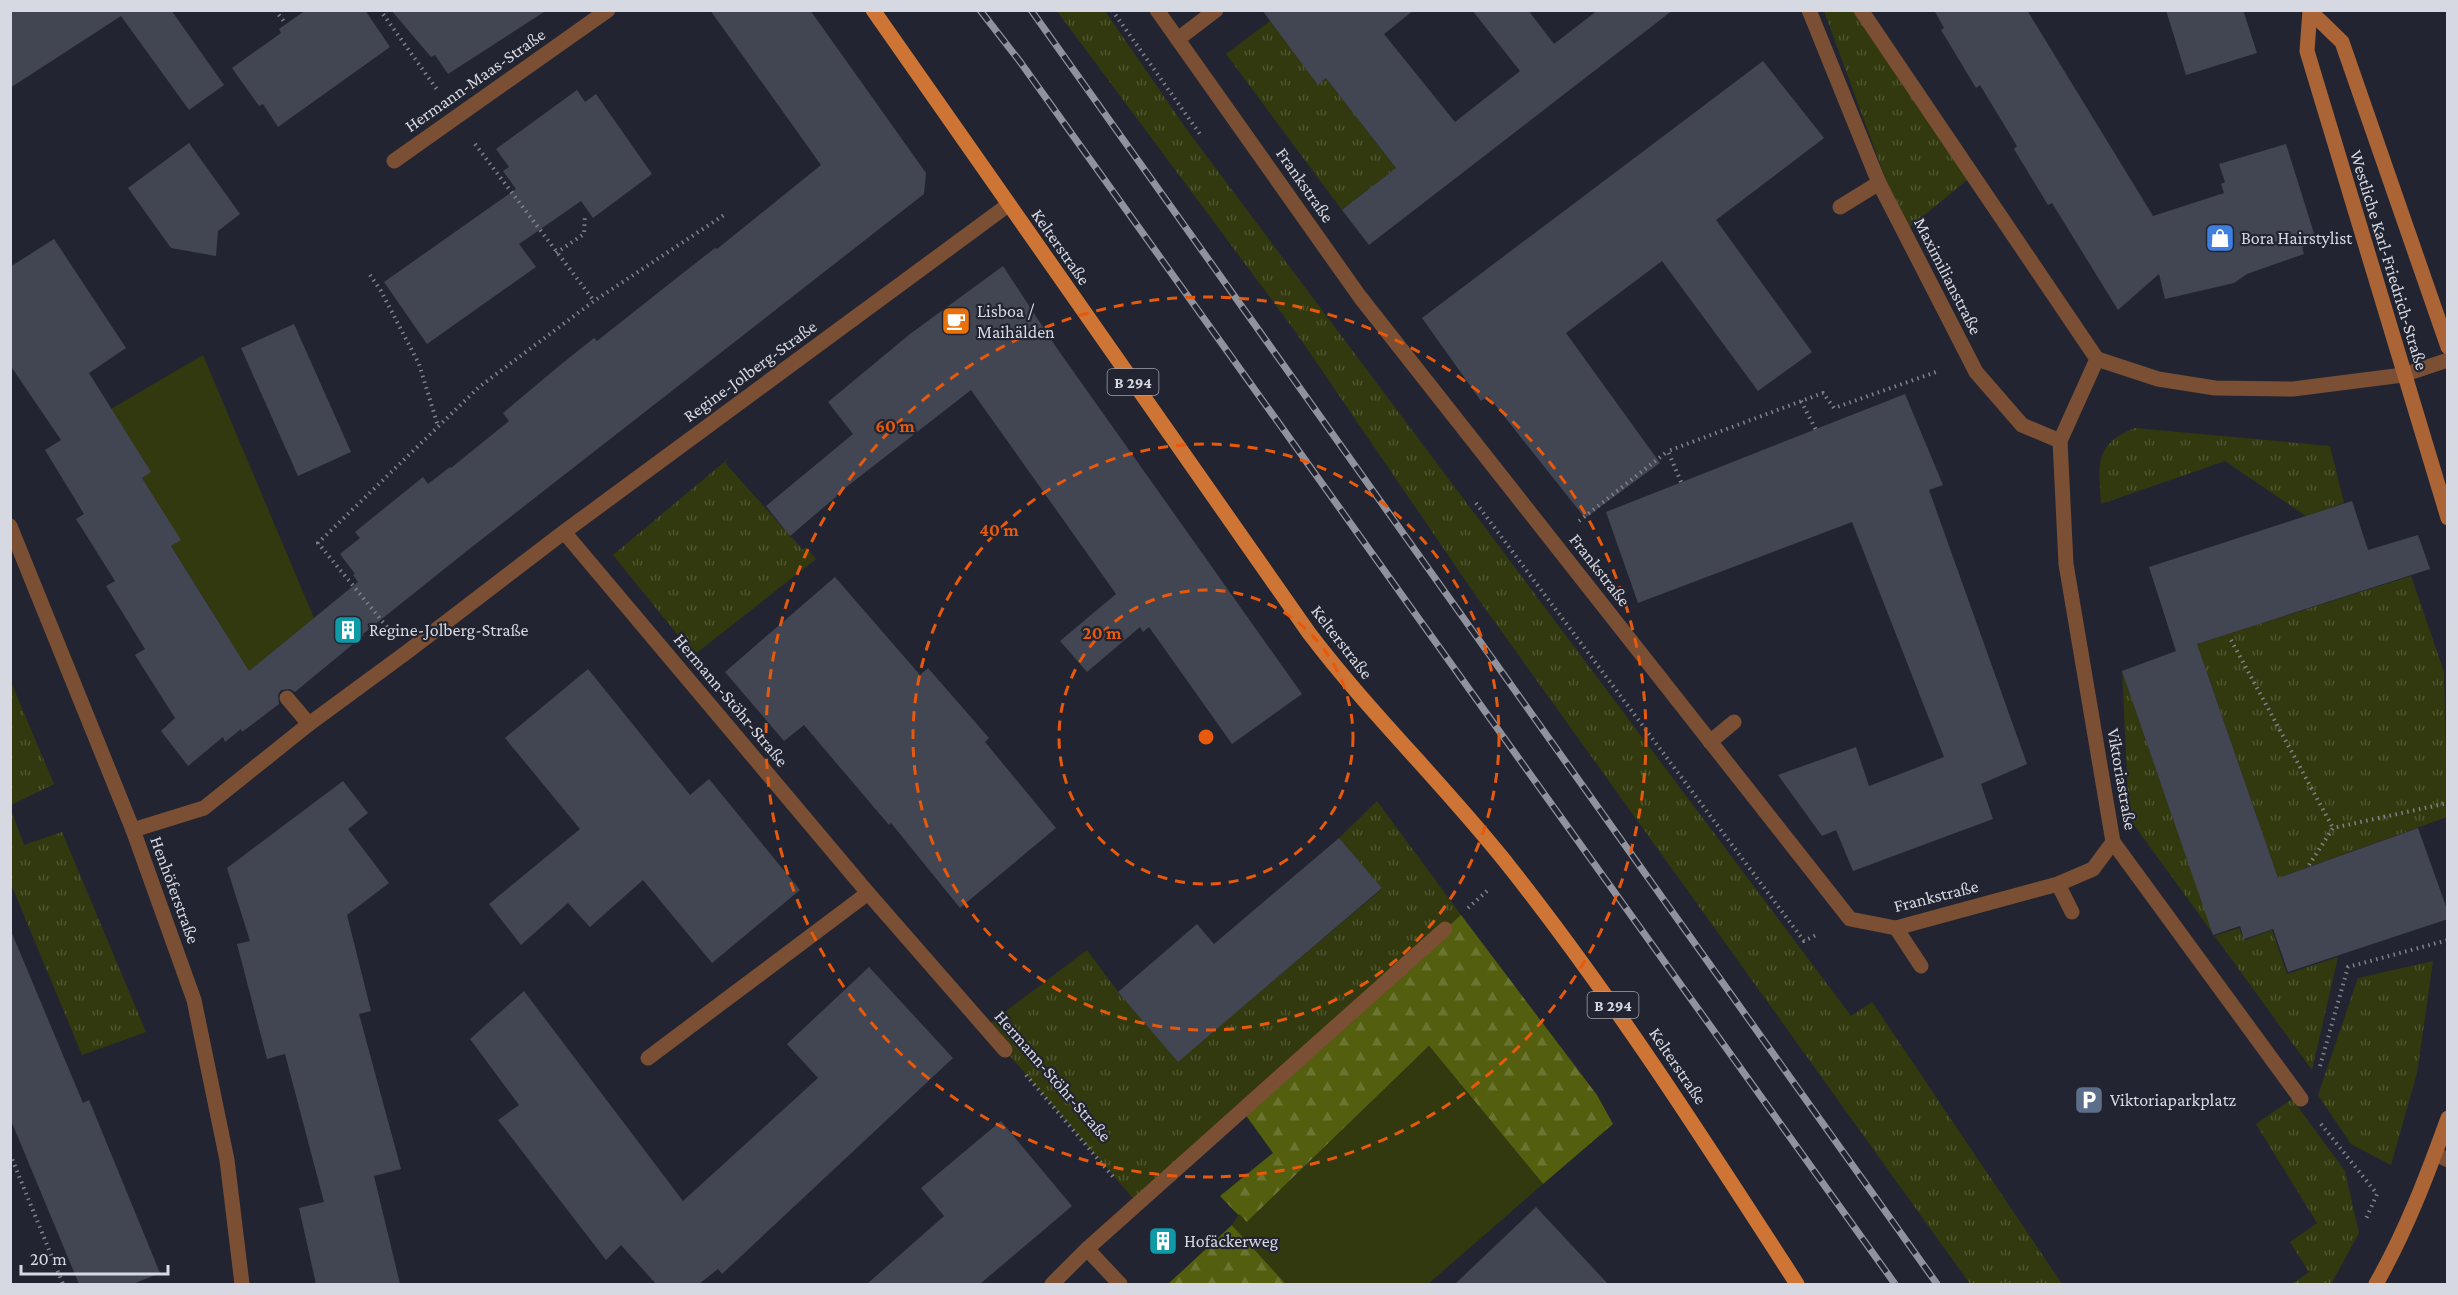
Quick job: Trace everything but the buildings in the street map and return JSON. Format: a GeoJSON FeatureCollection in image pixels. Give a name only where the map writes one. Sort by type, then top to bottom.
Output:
{"type":"FeatureCollection","features":[{"type":"Feature","properties":{"kind":"main road","name":"Kelterstraße"},"geometry":{"type":"LineString","coordinates":[[873,10],[1316,642],[1344,679],[1458,804],[1597,982],[1708,1145],[1797,1284]]}},
{"type":"Feature","properties":{"kind":"main road","name":"Westliche Karl-Friedrich-Straße"},"geometry":{"type":"LineString","coordinates":[[2310,11],[2342,42],[2448,347]]}},
{"type":"Feature","properties":{"kind":"main road","name":"Westliche Karl-Friedrich-Straße"},"geometry":{"type":"LineString","coordinates":[[2310,11],[2307,51],[2448,518]]}},
{"type":"Feature","properties":{"kind":"main road"},"geometry":{"type":"LineString","coordinates":[[2376,1284],[2400,1242],[2441,1157],[2448,1118]]}},
{"type":"Feature","properties":{"kind":"street","name":"Hermann-Maas-Straße"},"geometry":{"type":"LineString","coordinates":[[394,161],[608,10]]}},
{"type":"Feature","properties":{"kind":"street","name":"Frankstraße"},"geometry":{"type":"LineString","coordinates":[[1157,10],[1360,297],[1850,918],[1896,928],[2058,884],[2093,869],[2113,842]]}},
{"type":"Feature","properties":{"kind":"street"},"geometry":{"type":"LineString","coordinates":[[1178,39],[1216,10]]}},
{"type":"Feature","properties":{"kind":"street","name":"Maximilianstraße"},"geometry":{"type":"LineString","coordinates":[[1809,10],[1879,183],[1961,336],[1969,360],[1976,372],[2022,425],[2060,441]]}},
{"type":"Feature","properties":{"kind":"street"},"geometry":{"type":"LineString","coordinates":[[1861,10],[2097,358],[2158,379],[2216,388],[2293,389],[2403,375],[2448,360]]}},
{"type":"Feature","properties":{"kind":"street"},"geometry":{"type":"LineString","coordinates":[[1840,207],[1879,183]]}},
{"type":"Feature","properties":{"kind":"street","name":"Regine-Jolberg-Straße"},"geometry":{"type":"LineString","coordinates":[[133,830],[204,808],[309,724],[564,532],[1008,205]]}},
{"type":"Feature","properties":{"kind":"street"},"geometry":{"type":"LineString","coordinates":[[2060,441],[2097,358]]}},
{"type":"Feature","properties":{"kind":"street","name":"Viktoriastraße"},"geometry":{"type":"LineString","coordinates":[[2060,441],[2066,564],[2113,842],[2301,1099]]}},
{"type":"Feature","properties":{"kind":"street","name":"Henhöferstraße"},"geometry":{"type":"LineString","coordinates":[[10,526],[133,830],[194,1000],[227,1160],[242,1284]]}},
{"type":"Feature","properties":{"kind":"street","name":"Hermann-Stöhr-Straße"},"geometry":{"type":"LineString","coordinates":[[564,532],[868,893],[1005,1050]]}},
{"type":"Feature","properties":{"kind":"street"},"geometry":{"type":"LineString","coordinates":[[287,698],[309,724]]}},
{"type":"Feature","properties":{"kind":"street"},"geometry":{"type":"LineString","coordinates":[[1710,742],[1734,722]]}},
{"type":"Feature","properties":{"kind":"street"},"geometry":{"type":"LineString","coordinates":[[2058,884],[2072,912]]}},
{"type":"Feature","properties":{"kind":"street"},"geometry":{"type":"LineString","coordinates":[[648,1058],[868,893]]}},
{"type":"Feature","properties":{"kind":"street"},"geometry":{"type":"LineString","coordinates":[[1896,928],[1921,966]]}},
{"type":"Feature","properties":{"kind":"street"},"geometry":{"type":"LineString","coordinates":[[1052,1284],[1087,1249],[1445,929]]}},
{"type":"Feature","properties":{"kind":"street"},"geometry":{"type":"LineString","coordinates":[[1087,1249],[1120,1284]]}},
{"type":"Feature","properties":{"kind":"path"},"geometry":{"type":"LineString","coordinates":[[275,10],[286,24]]}},
{"type":"Feature","properties":{"kind":"path"},"geometry":{"type":"LineString","coordinates":[[387,10],[382,14],[456,116]]}},
{"type":"Feature","properties":{"kind":"path"},"geometry":{"type":"LineString","coordinates":[[488,161],[594,301]]}},
{"type":"Feature","properties":{"kind":"path"},"geometry":{"type":"LineString","coordinates":[[556,253],[584,234],[585,214]]}},
{"type":"Feature","properties":{"kind":"path"},"geometry":{"type":"LineString","coordinates":[[407,652],[318,543],[479,387],[594,301],[724,215]]}},
{"type":"Feature","properties":{"kind":"path"},"geometry":{"type":"LineString","coordinates":[[370,275],[381,291],[419,364],[438,426]]}},
{"type":"Feature","properties":{"kind":"path"},"geometry":{"type":"LineString","coordinates":[[1552,541],[1668,451],[1823,393],[1834,408],[1969,360]]}},
{"type":"Feature","properties":{"kind":"path"},"geometry":{"type":"LineString","coordinates":[[1801,401],[1816,429]]}},
{"type":"Feature","properties":{"kind":"path"},"geometry":{"type":"LineString","coordinates":[[1668,451],[1681,482]]}},
{"type":"Feature","properties":{"kind":"path"},"geometry":{"type":"LineString","coordinates":[[2231,640],[2333,828]]}},
{"type":"Feature","properties":{"kind":"path"},"geometry":{"type":"LineString","coordinates":[[2309,865],[2333,828],[2448,803]]}},
{"type":"Feature","properties":{"kind":"path"},"geometry":{"type":"LineString","coordinates":[[1445,929],[1511,869]]}},
{"type":"Feature","properties":{"kind":"path"},"geometry":{"type":"LineString","coordinates":[[2365,1221],[2377,1194],[2301,1099],[2318,1075],[2348,968],[2448,940]]}},
{"type":"Feature","properties":{"kind":"path","name":"Hermann-Stöhr-Straße"},"geometry":{"type":"LineString","coordinates":[[1005,1050],[1138,1204]]}},
{"type":"Feature","properties":{"kind":"path"},"geometry":{"type":"LineString","coordinates":[[10,1154],[63,1284]]}},
{"type":"Feature","properties":{"kind":"green space"},"geometry":{"type":"Polygon","coordinates":[[[1057,11],[1105,11],[1187,130],[1851,1016],[1872,1002],[2062,1284],[1970,1284],[1474,593],[1295,331],[1057,11]]]}},
{"type":"Feature","properties":{"kind":"green space"},"geometry":{"type":"Polygon","coordinates":[[[1824,11],[1860,11],[1967,180],[1910,227],[1886,180],[1824,11]]]}},
{"type":"Feature","properties":{"kind":"green space"},"geometry":{"type":"Polygon","coordinates":[[[1270,21],[1318,84],[1326,78],[1396,168],[1342,210],[1226,54],[1270,21]]]}},
{"type":"Feature","properties":{"kind":"green space"},"geometry":{"type":"Polygon","coordinates":[[[203,355],[314,618],[241,678],[210,608],[171,546],[180,540],[142,478],[111,409],[203,355]]]}},
{"type":"Feature","properties":{"kind":"green space"},"geometry":{"type":"Polygon","coordinates":[[[2135,428],[2330,446],[2344,503],[2306,516],[2225,461],[2101,504],[2100,467],[2105,449],[2121,434],[2135,428]]]}},
{"type":"Feature","properties":{"kind":"green space"},"geometry":{"type":"Polygon","coordinates":[[[728,459],[725,463],[803,550],[806,547],[816,559],[694,655],[613,555],[728,459]]]}},
{"type":"Feature","properties":{"kind":"green space"},"geometry":{"type":"Polygon","coordinates":[[[2411,576],[2444,672],[2447,817],[2278,878],[2197,644],[2411,576]]]}},
{"type":"Feature","properties":{"kind":"green space"},"geometry":{"type":"Polygon","coordinates":[[[2122,671],[2213,934],[2129,818],[2122,671]]]}},
{"type":"Feature","properties":{"kind":"green space"},"geometry":{"type":"Polygon","coordinates":[[[10,680],[54,784],[11,805],[10,805],[10,680]]]}},
{"type":"Feature","properties":{"kind":"green space"},"geometry":{"type":"Polygon","coordinates":[[[1377,801],[1461,915],[1138,1204],[985,1027],[1087,950],[1118,992],[1178,1061],[1382,889],[1339,838],[1377,801]]]}},
{"type":"Feature","properties":{"kind":"green space"},"geometry":{"type":"Polygon","coordinates":[[[11,810],[24,845],[62,832],[146,1032],[82,1055],[11,884],[11,810]]]}},
{"type":"Feature","properties":{"kind":"green space"},"geometry":{"type":"Polygon","coordinates":[[[1461,915],[1597,1095],[1613,1124],[1543,1184],[1429,1046],[1246,1223],[1220,1196],[1273,1153],[1242,1110],[1461,915]]]}},
{"type":"Feature","properties":{"kind":"green space"},"geometry":{"type":"Polygon","coordinates":[[[2239,928],[2245,940],[2272,930],[2287,974],[2338,957],[2312,1070],[2215,936],[2239,928]]]}},
{"type":"Feature","properties":{"kind":"green space"},"geometry":{"type":"Polygon","coordinates":[[[2433,961],[2417,1073],[2391,1165],[2351,1144],[2318,1095],[2358,978],[2433,961]]]}},
{"type":"Feature","properties":{"kind":"green space"},"geometry":{"type":"Polygon","coordinates":[[[1429,1046],[1543,1184],[1428,1284],[1286,1284],[1232,1225],[1239,1214],[1247,1222],[1429,1046]]]}},
{"type":"Feature","properties":{"kind":"green space"},"geometry":{"type":"Polygon","coordinates":[[[2292,1099],[2345,1171],[2359,1233],[2331,1284],[2292,1284],[2309,1272],[2290,1242],[2317,1223],[2256,1124],[2292,1099]]]}},
{"type":"Feature","properties":{"kind":"green space"},"geometry":{"type":"Polygon","coordinates":[[[1232,1225],[1286,1284],[1168,1284],[1232,1225]]]}},
{"type":"Feature","properties":{"kind":"railway"},"geometry":{"type":"LineString","coordinates":[[980,10],[1021,63],[1895,1284]]}},
{"type":"Feature","properties":{"kind":"railway"},"geometry":{"type":"LineString","coordinates":[[1031,10],[1937,1284]]}},
{"type":"Feature","properties":{"kind":"place","name":"Bora Hairstylist"},"geometry":{"type":"Point","coordinates":[2220,238]}},
{"type":"Feature","properties":{"kind":"place","name":"Lisboa / Maihälden"},"geometry":{"type":"Point","coordinates":[956,321]}},
{"type":"Feature","properties":{"kind":"place","name":"Regine-Jolberg-Straße"},"geometry":{"type":"Point","coordinates":[348,630]}},
{"type":"Feature","properties":{"kind":"place","name":"Viktoriaparkplatz"},"geometry":{"type":"Point","coordinates":[2089,1100]}},
{"type":"Feature","properties":{"kind":"place","name":"Hofäckerweg"},"geometry":{"type":"Point","coordinates":[1163,1241]}}]}
